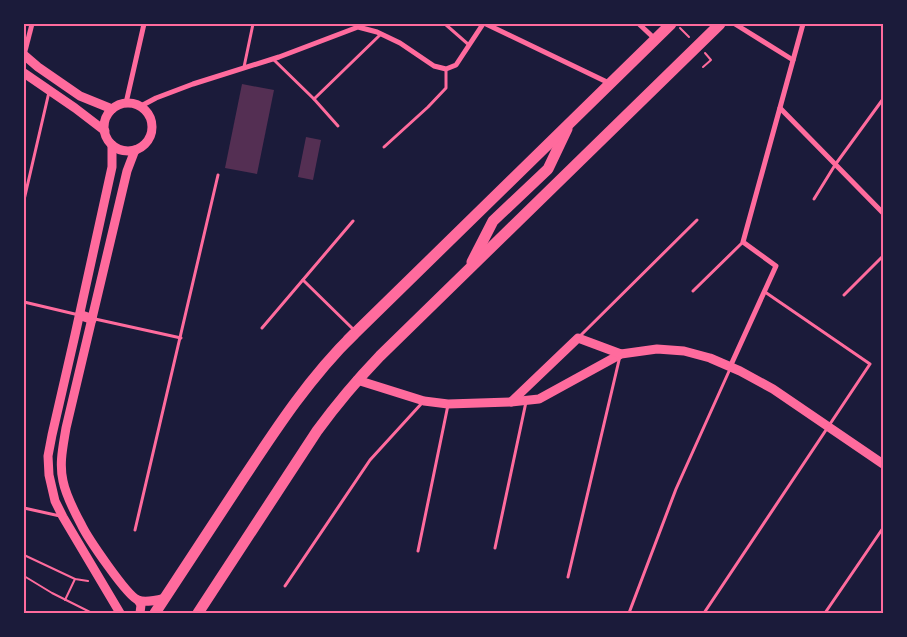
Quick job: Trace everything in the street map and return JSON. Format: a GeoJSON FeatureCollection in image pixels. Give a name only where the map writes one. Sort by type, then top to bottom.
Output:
{"type":"FeatureCollection","features":[{"type":"Feature","properties":{"kind":"highway"},"geometry":{"type":"LineString","coordinates":[[155,613],[287,413],[316,374],[352,336],[671,24]]}},
{"type":"Feature","properties":{"kind":"highway"},"geometry":{"type":"LineString","coordinates":[[198,613],[317,432],[357,380],[720,24]]}},
{"type":"Feature","properties":{"kind":"highway"},"geometry":{"type":"LineString","coordinates":[[468,270],[491,224],[548,169],[570,122]]}},
{"type":"Feature","properties":{"kind":"highway"},"geometry":{"type":"LineString","coordinates":[[511,180],[534,205]]}},
{"type":"Feature","properties":{"kind":"main road"},"geometry":{"type":"LineString","coordinates":[[80,315],[92,319]]}},
{"type":"Feature","properties":{"kind":"street"},"geometry":{"type":"LineString","coordinates":[[32,24],[24,55],[80,96],[112,109]]}},
{"type":"Feature","properties":{"kind":"street"},"geometry":{"type":"LineString","coordinates":[[126,102],[144,24]]}},
{"type":"Feature","properties":{"kind":"street"},"geometry":{"type":"LineString","coordinates":[[141,106],[156,98],[193,84],[272,59],[358,27],[381,34],[400,43],[434,66],[446,69],[456,65],[485,24],[610,84]]}},
{"type":"Feature","properties":{"kind":"street"},"geometry":{"type":"LineString","coordinates":[[639,24],[655,39]]}},
{"type":"Feature","properties":{"kind":"street"},"geometry":{"type":"LineString","coordinates":[[735,24],[793,60]]}},
{"type":"Feature","properties":{"kind":"street"},"geometry":{"type":"LineString","coordinates":[[730,367],[776,266],[743,242],[803,24]]}},
{"type":"Feature","properties":{"kind":"street"},"geometry":{"type":"LineString","coordinates":[[24,73],[105,131]]}},
{"type":"Feature","properties":{"kind":"street"},"geometry":{"type":"LineString","coordinates":[[126,102],[141,106],[151,118],[151,134],[142,146],[135,150],[119,149],[107,138],[104,123],[107,115],[118,104],[126,102]]}},
{"type":"Feature","properties":{"kind":"street"},"geometry":{"type":"LineString","coordinates":[[780,108],[883,213]]}},
{"type":"Feature","properties":{"kind":"street"},"geometry":{"type":"LineString","coordinates":[[112,144],[112,167],[48,456],[49,475],[56,501],[63,517],[120,613]]}},
{"type":"Feature","properties":{"kind":"street"},"geometry":{"type":"LineString","coordinates":[[135,150],[127,171],[64,436],[61,460],[64,482],[82,526],[105,562],[126,589],[138,600],[141,605],[140,613]]}},
{"type":"Feature","properties":{"kind":"street"},"geometry":{"type":"LineString","coordinates":[[511,402],[578,338],[621,354]]}},
{"type":"Feature","properties":{"kind":"street"},"geometry":{"type":"LineString","coordinates":[[357,380],[424,401],[448,404],[511,402],[539,399],[621,354],[657,349],[684,351],[710,358],[740,370],[773,389],[883,464]]}},
{"type":"Feature","properties":{"kind":"street"},"geometry":{"type":"LineString","coordinates":[[138,600],[151,601],[165,598]]}},
{"type":"Feature","properties":{"kind":"lane"},"geometry":{"type":"LineString","coordinates":[[244,68],[253,24]]}},
{"type":"Feature","properties":{"kind":"lane"},"geometry":{"type":"LineString","coordinates":[[445,24],[469,46]]}},
{"type":"Feature","properties":{"kind":"lane"},"geometry":{"type":"LineString","coordinates":[[314,99],[381,34]]}},
{"type":"Feature","properties":{"kind":"lane"},"geometry":{"type":"LineString","coordinates":[[272,59],[314,99],[338,126]]}},
{"type":"Feature","properties":{"kind":"lane"},"geometry":{"type":"LineString","coordinates":[[384,148],[446,88],[446,69]]}},
{"type":"Feature","properties":{"kind":"lane"},"geometry":{"type":"LineString","coordinates":[[24,200],[50,91]]}},
{"type":"Feature","properties":{"kind":"lane"},"geometry":{"type":"LineString","coordinates":[[814,199],[836,164],[883,99]]}},
{"type":"Feature","properties":{"kind":"lane"},"geometry":{"type":"LineString","coordinates":[[135,530],[218,175]]}},
{"type":"Feature","properties":{"kind":"lane"},"geometry":{"type":"LineString","coordinates":[[262,328],[353,220]]}},
{"type":"Feature","properties":{"kind":"lane"},"geometry":{"type":"LineString","coordinates":[[578,338],[697,220]]}},
{"type":"Feature","properties":{"kind":"lane"},"geometry":{"type":"LineString","coordinates":[[693,291],[743,242]]}},
{"type":"Feature","properties":{"kind":"lane"},"geometry":{"type":"LineString","coordinates":[[844,296],[883,256]]}},
{"type":"Feature","properties":{"kind":"lane"},"geometry":{"type":"LineString","coordinates":[[303,280],[352,336]]}},
{"type":"Feature","properties":{"kind":"lane"},"geometry":{"type":"LineString","coordinates":[[704,613],[870,364],[764,292]]}},
{"type":"Feature","properties":{"kind":"lane"},"geometry":{"type":"LineString","coordinates":[[24,302],[80,315]]}},
{"type":"Feature","properties":{"kind":"lane"},"geometry":{"type":"LineString","coordinates":[[92,319],[180,338]]}},
{"type":"Feature","properties":{"kind":"lane"},"geometry":{"type":"LineString","coordinates":[[568,577],[621,354]]}},
{"type":"Feature","properties":{"kind":"lane"},"geometry":{"type":"LineString","coordinates":[[629,613],[676,489],[730,367]]}},
{"type":"Feature","properties":{"kind":"lane"},"geometry":{"type":"LineString","coordinates":[[495,548],[527,400]]}},
{"type":"Feature","properties":{"kind":"lane"},"geometry":{"type":"LineString","coordinates":[[284,586],[370,460],[424,401]]}},
{"type":"Feature","properties":{"kind":"lane"},"geometry":{"type":"LineString","coordinates":[[418,551],[448,404]]}},
{"type":"Feature","properties":{"kind":"lane"},"geometry":{"type":"LineString","coordinates":[[24,508],[63,517]]}},
{"type":"Feature","properties":{"kind":"lane"},"geometry":{"type":"LineString","coordinates":[[825,613],[883,528]]}},
{"type":"Feature","properties":{"kind":"path"},"geometry":{"type":"LineString","coordinates":[[703,67],[711,60]]}},
{"type":"Feature","properties":{"kind":"path"},"geometry":{"type":"LineString","coordinates":[[24,555],[74,579],[102,582]]}},
{"type":"Feature","properties":{"kind":"path"},"geometry":{"type":"LineString","coordinates":[[24,576],[52,593],[92,613]]}},
{"type":"Feature","properties":{"kind":"path"},"geometry":{"type":"LineString","coordinates":[[65,600],[74,579]]}},
{"type":"Feature","properties":{"kind":"building"},"geometry":{"type":"Polygon","coordinates":[[[242,84],[274,90],[257,174],[225,168],[242,84]]]}},
{"type":"Feature","properties":{"kind":"building"},"geometry":{"type":"Polygon","coordinates":[[[306,137],[321,140],[313,180],[298,177],[306,137]]]}}]}
